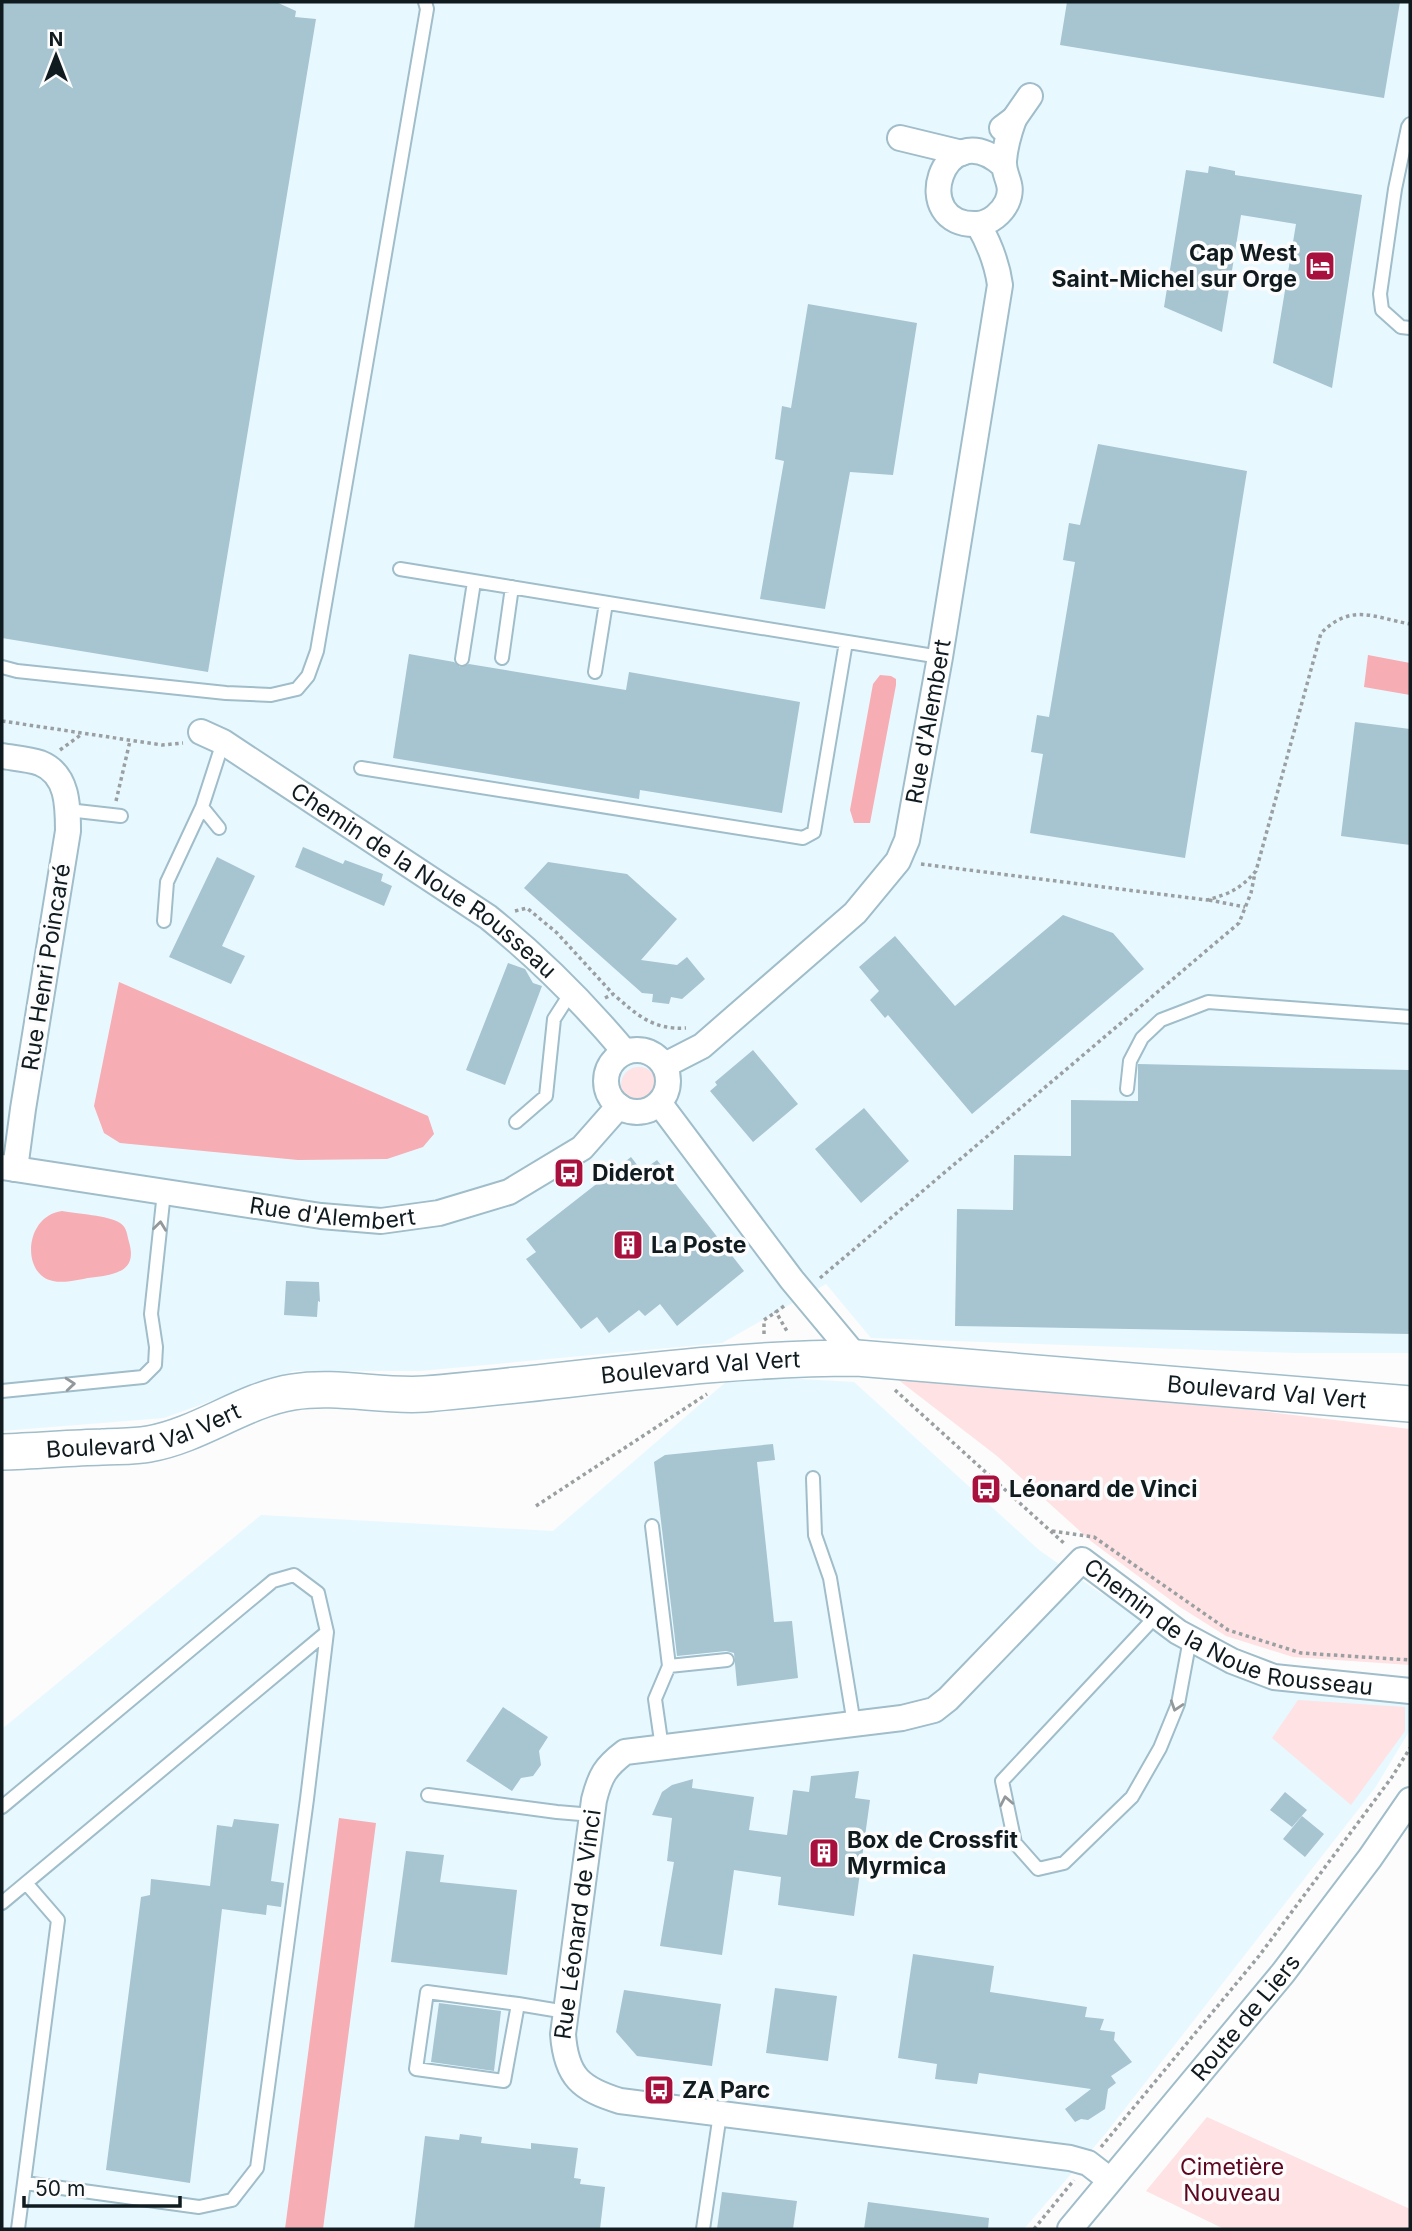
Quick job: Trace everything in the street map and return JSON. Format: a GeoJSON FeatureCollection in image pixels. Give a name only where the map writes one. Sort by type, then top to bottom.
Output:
{"type":"FeatureCollection","features":[{"type":"Feature","properties":{"kind":"street","name":"Rue d'Alembert"},"geometry":{"type":"LineString","coordinates":[[998,271],[1006,205],[1010,194],[1010,181],[1003,165],[1006,144],[1014,119],[1030,96]]}},
{"type":"Feature","properties":{"kind":"street","name":"Rue d'Alembert"},"geometry":{"type":"LineString","coordinates":[[938,179],[951,159],[968,152],[1014,119]]}},
{"type":"Feature","properties":{"kind":"street"},"geometry":{"type":"LineString","coordinates":[[1003,165],[987,153],[968,152],[900,138],[923,158],[938,179],[940,202],[956,219],[978,224],[989,221],[1006,205]]}},
{"type":"Feature","properties":{"kind":"street","name":"Rue d'Alembert"},"geometry":{"type":"LineString","coordinates":[[665,1065],[702,1046],[845,922],[898,861],[907,840],[940,657],[1000,285],[988,241],[978,224]]}},
{"type":"Feature","properties":{"kind":"street","name":"Chemin de la Noue Rousseau"},"geometry":{"type":"LineString","coordinates":[[212,737],[488,917],[524,946],[580,999],[625,1052]]}},
{"type":"Feature","properties":{"kind":"street","name":"Rue Henri Poincaré"},"geometry":{"type":"LineString","coordinates":[[2,756],[41,763],[51,770],[66,791],[68,810],[68,831],[23,1109],[9,1168]]}},
{"type":"Feature","properties":{"kind":"street"},"geometry":{"type":"LineString","coordinates":[[625,1052],[650,1052],[665,1065],[669,1085],[660,1104],[644,1112],[627,1111],[610,1098],[606,1079],[613,1060],[625,1052]]}},
{"type":"Feature","properties":{"kind":"street"},"geometry":{"type":"LineString","coordinates":[[660,1104],[802,1293],[856,1358]]}},
{"type":"Feature","properties":{"kind":"street","name":"Rue d'Alembert"},"geometry":{"type":"LineString","coordinates":[[9,1168],[321,1216],[381,1221],[439,1213],[509,1192],[582,1148],[619,1106]]}},
{"type":"Feature","properties":{"kind":"street","name":"Boulevard Val Vert"},"geometry":{"type":"LineString","coordinates":[[2,1452],[150,1444],[202,1427],[261,1400],[293,1392],[327,1389],[400,1395],[424,1394],[764,1360],[856,1358],[1410,1404]]}},
{"type":"Feature","properties":{"kind":"street","name":"Chemin de la Noue Rousseau"},"geometry":{"type":"LineString","coordinates":[[1082,1560],[1190,1639],[1232,1661],[1274,1677],[1410,1691]]}},
{"type":"Feature","properties":{"kind":"street","name":"Rue Léonard de Vinci"},"geometry":{"type":"LineString","coordinates":[[1082,1560],[960,1687],[934,1710],[902,1718],[625,1752],[610,1764],[599,1780],[594,1800],[563,2034],[564,2056],[575,2076],[594,2093],[620,2101],[1070,2158],[1088,2163],[1110,2180]]}},
{"type":"Feature","properties":{"kind":"street","name":"Route de Liers"},"geometry":{"type":"LineString","coordinates":[[1070,2229],[1283,1973],[1410,1800]]}},
{"type":"Feature","properties":{"kind":"lane"},"geometry":{"type":"LineString","coordinates":[[2,667],[43,674],[271,695],[297,690],[308,676],[320,638],[427,9],[425,2]]}},
{"type":"Feature","properties":{"kind":"lane"},"geometry":{"type":"LineString","coordinates":[[1410,124],[1395,189],[1380,294],[1382,310],[1401,327],[1410,328]]}},
{"type":"Feature","properties":{"kind":"lane"},"geometry":{"type":"LineString","coordinates":[[400,569],[940,657]]}},
{"type":"Feature","properties":{"kind":"lane"},"geometry":{"type":"LineString","coordinates":[[461,659],[474,582]]}},
{"type":"Feature","properties":{"kind":"lane"},"geometry":{"type":"LineString","coordinates":[[502,659],[512,587]]}},
{"type":"Feature","properties":{"kind":"lane"},"geometry":{"type":"LineString","coordinates":[[595,672],[606,603]]}},
{"type":"Feature","properties":{"kind":"lane"},"geometry":{"type":"LineString","coordinates":[[361,768],[803,838],[814,832],[846,642]]}},
{"type":"Feature","properties":{"kind":"lane"},"geometry":{"type":"LineString","coordinates":[[164,921],[167,882],[202,807],[212,737]]}},
{"type":"Feature","properties":{"kind":"lane"},"geometry":{"type":"LineString","coordinates":[[202,807],[219,828]]}},
{"type":"Feature","properties":{"kind":"lane"},"geometry":{"type":"LineString","coordinates":[[68,810],[114,815]]}},
{"type":"Feature","properties":{"kind":"lane"},"geometry":{"type":"LineString","coordinates":[[516,1122],[545,1096],[554,1019],[580,999]]}},
{"type":"Feature","properties":{"kind":"lane"},"geometry":{"type":"LineString","coordinates":[[1127,1089],[1130,1061],[1142,1038],[1161,1020],[1208,1002],[1410,1017]]}},
{"type":"Feature","properties":{"kind":"lane"},"geometry":{"type":"LineString","coordinates":[[2,1391],[142,1377],[155,1365],[154,1330],[150,1314],[164,1192]]}},
{"type":"Feature","properties":{"kind":"lane"},"geometry":{"type":"LineString","coordinates":[[813,1478],[816,1535],[830,1578],[853,1724]]}},
{"type":"Feature","properties":{"kind":"lane"},"geometry":{"type":"LineString","coordinates":[[652,1526],[669,1666],[655,1699],[662,1748]]}},
{"type":"Feature","properties":{"kind":"lane"},"geometry":{"type":"LineString","coordinates":[[2,1807],[273,1581],[294,1575],[318,1593],[327,1632],[257,2168],[232,2200],[199,2207],[25,2183]]}},
{"type":"Feature","properties":{"kind":"lane"},"geometry":{"type":"LineString","coordinates":[[1156,1616],[1002,1781],[1014,1843],[1038,1869],[1064,1863],[1132,1797],[1160,1748],[1178,1704],[1190,1639]]}},
{"type":"Feature","properties":{"kind":"lane"},"geometry":{"type":"LineString","coordinates":[[2,1903],[327,1632]]}},
{"type":"Feature","properties":{"kind":"lane"},"geometry":{"type":"LineString","coordinates":[[669,1666],[727,1660]]}},
{"type":"Feature","properties":{"kind":"lane"},"geometry":{"type":"LineString","coordinates":[[428,1795],[593,1815]]}},
{"type":"Feature","properties":{"kind":"lane"},"geometry":{"type":"LineString","coordinates":[[19,2229],[58,1920],[26,1883]]}},
{"type":"Feature","properties":{"kind":"lane"},"geometry":{"type":"LineString","coordinates":[[518,2004],[504,2081],[416,2069],[427,1992],[518,2004],[566,2012]]}},
{"type":"Feature","properties":{"kind":"lane"},"geometry":{"type":"LineString","coordinates":[[703,2229],[720,2114]]}},
{"type":"Feature","properties":{"kind":"path"},"geometry":{"type":"LineString","coordinates":[[802,1293],[1238,923],[1256,871],[1321,633],[1335,619],[1353,614],[1410,624]]}},
{"type":"Feature","properties":{"kind":"path"},"geometry":{"type":"LineString","coordinates":[[2,721],[162,746],[212,737]]}},
{"type":"Feature","properties":{"kind":"path"},"geometry":{"type":"LineString","coordinates":[[114,815],[130,740]]}},
{"type":"Feature","properties":{"kind":"path"},"geometry":{"type":"LineString","coordinates":[[898,861],[1245,907]]}},
{"type":"Feature","properties":{"kind":"path"},"geometry":{"type":"LineString","coordinates":[[1207,900],[1242,887],[1256,871]]}},
{"type":"Feature","properties":{"kind":"path"},"geometry":{"type":"LineString","coordinates":[[488,917],[527,908],[557,933],[613,994],[640,1018],[668,1029],[687,1028]]}},
{"type":"Feature","properties":{"kind":"path"},"geometry":{"type":"LineString","coordinates":[[580,999],[613,994]]}},
{"type":"Feature","properties":{"kind":"path"},"geometry":{"type":"LineString","coordinates":[[764,1360],[764,1320],[776,1312]]}},
{"type":"Feature","properties":{"kind":"path","name":"Chemin de la Noue Rousseau"},"geometry":{"type":"LineString","coordinates":[[893,1389],[1082,1560]]}},
{"type":"Feature","properties":{"kind":"path"},"geometry":{"type":"LineString","coordinates":[[536,1506],[714,1390]]}},
{"type":"Feature","properties":{"kind":"path"},"geometry":{"type":"LineString","coordinates":[[1050,1530],[1094,1537],[1228,1630],[1301,1653],[1410,1660]]}},
{"type":"Feature","properties":{"kind":"path"},"geometry":{"type":"LineString","coordinates":[[1034,2229],[1259,1956],[1392,1777],[1410,1748]]}},
{"type":"Feature","properties":{"kind":"shaded area"},"geometry":{"type":"Polygon","coordinates":[[[2,2],[1410,2],[1410,1353],[1295,1353],[871,1338],[826,1284],[722,1343],[420,1371],[294,1371],[164,1418],[2,1431],[2,2]]]}},
{"type":"Feature","properties":{"kind":"shaded area"},"geometry":{"type":"Polygon","coordinates":[[[1368,655],[1410,663],[1410,695],[1364,687],[1368,655]]]}},
{"type":"Feature","properties":{"kind":"shaded area"},"geometry":{"type":"Polygon","coordinates":[[[880,675],[896,679],[896,685],[870,823],[854,823],[850,810],[873,684],[880,675]]]}},
{"type":"Feature","properties":{"kind":"shaded area"},"geometry":{"type":"Polygon","coordinates":[[[119,982],[428,1116],[434,1134],[423,1147],[387,1159],[298,1160],[120,1143],[104,1133],[94,1106],[119,982]]]}},
{"type":"Feature","properties":{"kind":"shaded area"},"geometry":{"type":"Polygon","coordinates":[[[62,1211],[108,1218],[122,1225],[131,1251],[128,1264],[119,1272],[69,1281],[58,1282],[43,1276],[32,1258],[34,1234],[40,1223],[49,1215],[62,1211]]]}},
{"type":"Feature","properties":{"kind":"shaded area"},"geometry":{"type":"Polygon","coordinates":[[[734,1375],[854,1382],[1039,1550],[1096,1590],[1240,1677],[1296,1690],[1410,1703],[1410,1730],[1375,1788],[1106,2133],[1024,2229],[2,2229],[2,1729],[261,1515],[553,1531],[734,1375]]]}},
{"type":"Feature","properties":{"kind":"shaded area"},"geometry":{"type":"Polygon","coordinates":[[[339,1818],[376,1823],[323,2229],[285,2229],[339,1818]]]}},
{"type":"Feature","properties":{"kind":"green space"},"geometry":{"type":"Polygon","coordinates":[[[639,1067],[652,1072],[657,1085],[652,1098],[639,1103],[626,1098],[621,1085],[626,1072],[639,1067]]]}},
{"type":"Feature","properties":{"kind":"green space"},"geometry":{"type":"Polygon","coordinates":[[[879,1365],[1410,1429],[1410,1665],[1293,1657],[1226,1636],[1180,1607],[1092,1542],[997,1456],[879,1365]]]}},
{"type":"Feature","properties":{"kind":"green space"},"geometry":{"type":"Polygon","coordinates":[[[1298,1700],[1405,1707],[1405,1731],[1351,1805],[1272,1738],[1298,1700]]]}},
{"type":"Feature","properties":{"kind":"green space","name":"Cimetière Nouveau"},"geometry":{"type":"Polygon","coordinates":[[[1207,2117],[1410,2209],[1410,2229],[1224,2229],[1146,2191],[1207,2117]]]}},
{"type":"Feature","properties":{"kind":"building"},"geometry":{"type":"Polygon","coordinates":[[[2,2],[276,2],[296,11],[295,17],[316,19],[208,672],[2,638],[2,2]]]}},
{"type":"Feature","properties":{"kind":"building"},"geometry":{"type":"Polygon","coordinates":[[[1067,2],[1400,2],[1384,98],[1060,45],[1067,2]]]}},
{"type":"Feature","properties":{"kind":"building","name":"Cap West Saint-Michel sur Orge"},"geometry":{"type":"Polygon","coordinates":[[[1209,166],[1235,171],[1235,175],[1362,195],[1332,388],[1273,363],[1296,224],[1241,215],[1222,332],[1164,307],[1186,170],[1208,173],[1209,166]]]}},
{"type":"Feature","properties":{"kind":"building"},"geometry":{"type":"Polygon","coordinates":[[[808,304],[917,323],[893,475],[850,472],[825,609],[760,599],[784,461],[775,459],[782,406],[791,408],[808,304]]]}},
{"type":"Feature","properties":{"kind":"building"},"geometry":{"type":"Polygon","coordinates":[[[1098,444],[1247,471],[1185,858],[1030,833],[1043,754],[1031,752],[1037,715],[1049,717],[1075,562],[1063,560],[1069,523],[1080,525],[1098,444]]]}},
{"type":"Feature","properties":{"kind":"building"},"geometry":{"type":"Polygon","coordinates":[[[409,654],[454,662],[460,667],[469,664],[626,690],[629,672],[800,702],[782,813],[640,790],[639,799],[393,758],[409,654]]]}},
{"type":"Feature","properties":{"kind":"building"},"geometry":{"type":"Polygon","coordinates":[[[1355,722],[1410,729],[1410,845],[1341,836],[1355,722]]]}},
{"type":"Feature","properties":{"kind":"building"},"geometry":{"type":"Polygon","coordinates":[[[303,847],[343,864],[345,860],[383,874],[381,881],[392,886],[384,906],[295,867],[303,847]]]}},
{"type":"Feature","properties":{"kind":"building"},"geometry":{"type":"Polygon","coordinates":[[[217,857],[255,876],[222,946],[245,956],[231,984],[169,957],[217,857]]]}},
{"type":"Feature","properties":{"kind":"building"},"geometry":{"type":"Polygon","coordinates":[[[548,862],[627,874],[677,919],[641,960],[677,965],[687,957],[705,979],[682,999],[671,997],[669,1004],[652,1002],[653,994],[642,993],[524,888],[548,862]]]}},
{"type":"Feature","properties":{"kind":"building"},"geometry":{"type":"Polygon","coordinates":[[[1063,915],[1113,933],[1144,969],[972,1114],[888,1015],[885,1018],[870,1000],[879,991],[859,967],[895,936],[955,1006],[1063,915]]]}},
{"type":"Feature","properties":{"kind":"building"},"geometry":{"type":"Polygon","coordinates":[[[508,963],[525,969],[533,983],[542,986],[505,1085],[466,1070],[508,963]]]}},
{"type":"Feature","properties":{"kind":"building"},"geometry":{"type":"Polygon","coordinates":[[[753,1050],[798,1104],[753,1142],[710,1091],[717,1085],[715,1082],[753,1050]]]}},
{"type":"Feature","properties":{"kind":"building"},"geometry":{"type":"Polygon","coordinates":[[[1138,1064],[1410,1070],[1410,1334],[955,1326],[957,1209],[1013,1210],[1014,1155],[1071,1156],[1071,1100],[1138,1101],[1138,1064]]]}},
{"type":"Feature","properties":{"kind":"building"},"geometry":{"type":"Polygon","coordinates":[[[864,1108],[909,1161],[861,1203],[815,1149],[864,1108]]]}},
{"type":"Feature","properties":{"kind":"building","name":"La Poste"},"geometry":{"type":"Polygon","coordinates":[[[631,1157],[642,1171],[657,1160],[744,1271],[677,1326],[660,1304],[645,1316],[639,1310],[609,1333],[597,1317],[581,1329],[526,1259],[536,1252],[526,1239],[631,1157]]]}},
{"type":"Feature","properties":{"kind":"building"},"geometry":{"type":"Polygon","coordinates":[[[286,1281],[319,1282],[320,1302],[318,1301],[317,1317],[284,1315],[286,1281]]]}},
{"type":"Feature","properties":{"kind":"building"},"geometry":{"type":"Polygon","coordinates":[[[773,1444],[775,1460],[757,1462],[774,1622],[792,1621],[798,1678],[737,1686],[734,1653],[726,1651],[677,1656],[654,1462],[665,1455],[773,1444]]]}},
{"type":"Feature","properties":{"kind":"building"},"geometry":{"type":"Polygon","coordinates":[[[503,1707],[548,1737],[539,1751],[541,1765],[533,1776],[521,1778],[512,1791],[466,1761],[503,1707]]]}},
{"type":"Feature","properties":{"kind":"building"},"geometry":{"type":"Polygon","coordinates":[[[859,1771],[855,1798],[870,1800],[854,1916],[778,1905],[781,1877],[734,1870],[722,1955],[660,1946],[674,1862],[667,1861],[672,1818],[652,1815],[662,1792],[672,1785],[693,1779],[692,1788],[754,1797],[749,1830],[787,1835],[793,1790],[809,1792],[811,1776],[859,1771]]]}},
{"type":"Feature","properties":{"kind":"building"},"geometry":{"type":"Polygon","coordinates":[[[1285,1792],[1307,1810],[1292,1827],[1270,1810],[1285,1792]]]}},
{"type":"Feature","properties":{"kind":"building"},"geometry":{"type":"Polygon","coordinates":[[[1302,1816],[1324,1834],[1305,1857],[1283,1839],[1302,1816]]]}},
{"type":"Feature","properties":{"kind":"building"},"geometry":{"type":"Polygon","coordinates":[[[234,1819],[279,1824],[271,1881],[284,1883],[281,1907],[267,1905],[266,1915],[222,1909],[190,2183],[106,2170],[141,1897],[150,1895],[151,1879],[210,1886],[217,1825],[232,1827],[234,1819]]]}},
{"type":"Feature","properties":{"kind":"building"},"geometry":{"type":"Polygon","coordinates":[[[406,1851],[444,1855],[440,1882],[517,1890],[507,1975],[391,1962],[406,1851]]]}},
{"type":"Feature","properties":{"kind":"building"},"geometry":{"type":"Polygon","coordinates":[[[913,1954],[994,1966],[990,1992],[1087,2007],[1085,2017],[1104,2019],[1100,2030],[1115,2032],[1114,2040],[1132,2062],[1111,2076],[1116,2083],[1108,2089],[1105,2109],[1088,2120],[1075,2122],[1065,2109],[1091,2089],[979,2073],[977,2084],[935,2079],[937,2064],[898,2058],[913,1954]]]}},
{"type":"Feature","properties":{"kind":"building"},"geometry":{"type":"Polygon","coordinates":[[[775,1988],[837,1996],[828,2061],[766,2053],[775,1988]]]}},
{"type":"Feature","properties":{"kind":"building"},"geometry":{"type":"Polygon","coordinates":[[[624,1990],[721,2004],[712,2066],[637,2056],[616,2032],[624,1990]]]}},
{"type":"Feature","properties":{"kind":"building"},"geometry":{"type":"Polygon","coordinates":[[[439,2003],[501,2011],[494,2071],[431,2062],[439,2003]]]}},
{"type":"Feature","properties":{"kind":"building"},"geometry":{"type":"Polygon","coordinates":[[[460,2134],[482,2137],[481,2143],[531,2149],[531,2143],[578,2148],[574,2178],[581,2179],[580,2184],[605,2187],[600,2229],[414,2229],[425,2136],[459,2140],[460,2134]]]}},
{"type":"Feature","properties":{"kind":"building"},"geometry":{"type":"Polygon","coordinates":[[[722,2192],[797,2201],[793,2229],[717,2229],[722,2192]]]}},
{"type":"Feature","properties":{"kind":"building"},"geometry":{"type":"Polygon","coordinates":[[[868,2202],[989,2218],[988,2229],[864,2229],[868,2202]]]}},
{"type":"Feature","properties":{"kind":"place","name":"Cap West Saint-Michel sur Orge"},"geometry":{"type":"Point","coordinates":[1320,266]}},
{"type":"Feature","properties":{"kind":"place","name":"Diderot"},"geometry":{"type":"Point","coordinates":[569,1173]}},
{"type":"Feature","properties":{"kind":"place","name":"La Poste"},"geometry":{"type":"Point","coordinates":[628,1245]}},
{"type":"Feature","properties":{"kind":"place","name":"Léonard de Vinci"},"geometry":{"type":"Point","coordinates":[986,1489]}},
{"type":"Feature","properties":{"kind":"place","name":"Box de Crossfit Myrmica"},"geometry":{"type":"Point","coordinates":[824,1853]}},
{"type":"Feature","properties":{"kind":"place","name":"ZA Parc"},"geometry":{"type":"Point","coordinates":[659,2090]}}]}
